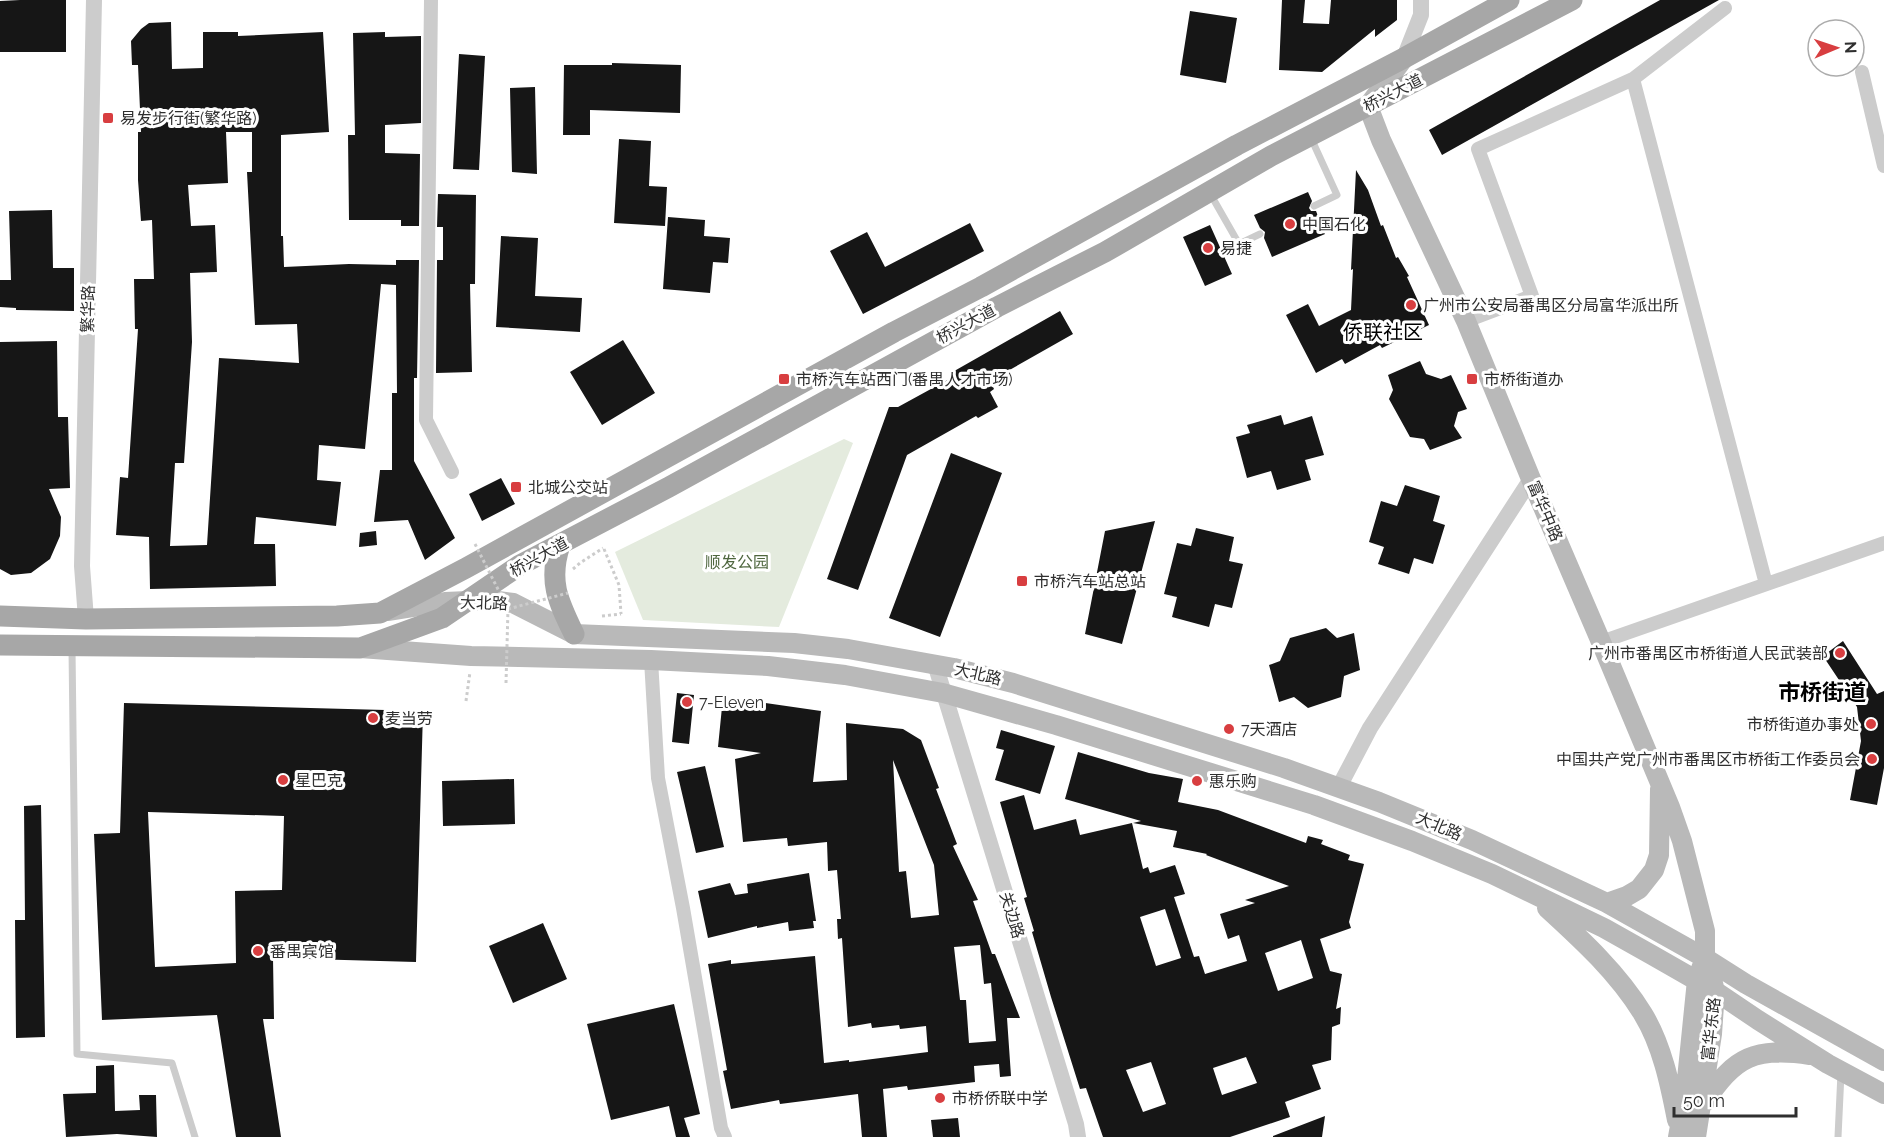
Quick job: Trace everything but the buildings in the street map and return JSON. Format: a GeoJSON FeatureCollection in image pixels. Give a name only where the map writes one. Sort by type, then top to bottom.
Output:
{"type":"FeatureCollection","features":[{"type":"Feature","properties":{"kind":"main road","name":"桥兴大道"},"geometry":{"type":"LineString","coordinates":[[380,613],[648,469],[875,342],[981,287],[1238,145],[1509,0]]}},
{"type":"Feature","properties":{"kind":"main road","name":"桥兴大道"},"geometry":{"type":"LineString","coordinates":[[360,648],[442,618],[520,565],[997,307],[1105,252],[1271,156],[1572,0]]}},
{"type":"Feature","properties":{"kind":"main road"},"geometry":{"type":"LineString","coordinates":[[1368,106],[1404,58]]}},
{"type":"Feature","properties":{"kind":"main road","name":"富华中路"},"geometry":{"type":"LineString","coordinates":[[1368,106],[1381,140],[1466,321],[1660,783],[1682,841],[1705,931],[1705,958],[1697,980]]}},
{"type":"Feature","properties":{"kind":"main road"},"geometry":{"type":"LineString","coordinates":[[560,545],[555,565],[555,588],[558,602],[574,634]]}},
{"type":"Feature","properties":{"kind":"main road","name":"大北路"},"geometry":{"type":"LineString","coordinates":[[0,616],[86,619],[337,616],[380,613],[468,600],[513,603],[574,634],[794,643],[888,655],[1013,682],[1264,762],[1339,788],[1472,840],[1607,903],[1884,1061]]}},
{"type":"Feature","properties":{"kind":"main road","name":"大北路"},"geometry":{"type":"LineString","coordinates":[[0,645],[360,648],[471,656],[651,660],[768,666],[844,675],[943,693],[1056,725],[1314,805],[1412,841],[1491,874],[1604,928],[1697,980],[1841,1071],[1884,1094]]}},
{"type":"Feature","properties":{"kind":"main road"},"geometry":{"type":"LineString","coordinates":[[1607,903],[1639,889],[1654,870],[1659,855],[1660,783]]}},
{"type":"Feature","properties":{"kind":"main road"},"geometry":{"type":"LineString","coordinates":[[1532,894],[1588,945],[1620,981],[1644,1015],[1660,1053],[1684,1136]]}},
{"type":"Feature","properties":{"kind":"main road","name":"富华东路"},"geometry":{"type":"LineString","coordinates":[[1684,1136],[1702,1107],[1712,1034],[1715,991],[1705,958]]}},
{"type":"Feature","properties":{"kind":"main road","name":"富华东路"},"geometry":{"type":"LineString","coordinates":[[1684,1136],[1686,1089],[1697,980]]}},
{"type":"Feature","properties":{"kind":"main road"},"geometry":{"type":"LineString","coordinates":[[1702,1107],[1718,1081],[1736,1064],[1752,1056],[1789,1052],[1817,1056]]}},
{"type":"Feature","properties":{"kind":"street","name":"繁华路"},"geometry":{"type":"LineString","coordinates":[[86,619],[82,566],[94,0]]}},
{"type":"Feature","properties":{"kind":"street"},"geometry":{"type":"LineString","coordinates":[[431,0],[426,420],[452,472]]}},
{"type":"Feature","properties":{"kind":"street"},"geometry":{"type":"LineString","coordinates":[[1404,58],[1421,15],[1421,0]]}},
{"type":"Feature","properties":{"kind":"street"},"geometry":{"type":"LineString","coordinates":[[1466,321],[1532,296],[1478,148],[1633,79],[1725,8]]}},
{"type":"Feature","properties":{"kind":"street"},"geometry":{"type":"LineString","coordinates":[[1863,78],[1884,166]]}},
{"type":"Feature","properties":{"kind":"street"},"geometry":{"type":"LineString","coordinates":[[1633,79],[1766,584]]}},
{"type":"Feature","properties":{"kind":"street"},"geometry":{"type":"LineString","coordinates":[[1339,788],[1370,728],[1531,479]]}},
{"type":"Feature","properties":{"kind":"street"},"geometry":{"type":"LineString","coordinates":[[1601,642],[1884,543]]}},
{"type":"Feature","properties":{"kind":"street"},"geometry":{"type":"LineString","coordinates":[[651,660],[658,778],[721,1128],[725,1137]]}},
{"type":"Feature","properties":{"kind":"street","name":"关边路"},"geometry":{"type":"LineString","coordinates":[[935,664],[1073,1113],[1078,1137]]}},
{"type":"Feature","properties":{"kind":"lane"},"geometry":{"type":"LineString","coordinates":[[1310,137],[1337,195],[1314,206]]}},
{"type":"Feature","properties":{"kind":"lane"},"geometry":{"type":"LineString","coordinates":[[1209,193],[1239,244],[1260,234]]}},
{"type":"Feature","properties":{"kind":"lane"},"geometry":{"type":"LineString","coordinates":[[72,646],[76,1054],[172,1063],[195,1137]]}},
{"type":"Feature","properties":{"kind":"lane"},"geometry":{"type":"LineString","coordinates":[[1838,1137],[1841,1071]]}},
{"type":"Feature","properties":{"kind":"path"},"geometry":{"type":"LineString","coordinates":[[475,544],[508,609],[506,683]]}},
{"type":"Feature","properties":{"kind":"path"},"geometry":{"type":"LineString","coordinates":[[569,576],[573,568],[602,546],[619,585],[622,602],[621,614],[600,616]]}},
{"type":"Feature","properties":{"kind":"path"},"geometry":{"type":"LineString","coordinates":[[568,586],[571,599]]}},
{"type":"Feature","properties":{"kind":"path"},"geometry":{"type":"LineString","coordinates":[[508,609],[568,593]]}},
{"type":"Feature","properties":{"kind":"green space","name":"顺发公园"},"geometry":{"type":"Polygon","coordinates":[[[844,439],[853,443],[779,627],[643,620],[615,552],[844,439]]]}},
{"type":"Feature","properties":{"kind":"place","name":"易发步行街(繁华路)"},"geometry":{"type":"Point","coordinates":[108,118]}},
{"type":"Feature","properties":{"kind":"place","name":"中国石化"},"geometry":{"type":"Point","coordinates":[1290,224]}},
{"type":"Feature","properties":{"kind":"place","name":"易捷"},"geometry":{"type":"Point","coordinates":[1208,248]}},
{"type":"Feature","properties":{"kind":"place","name":"广州市公安局番禺区分局富华派出所"},"geometry":{"type":"Point","coordinates":[1411,305]}},
{"type":"Feature","properties":{"kind":"place","name":"市桥汽车站西门(番禺人才市场)"},"geometry":{"type":"Point","coordinates":[784,379]}},
{"type":"Feature","properties":{"kind":"place","name":"市桥街道办"},"geometry":{"type":"Point","coordinates":[1472,379]}},
{"type":"Feature","properties":{"kind":"place","name":"北城公交站"},"geometry":{"type":"Point","coordinates":[516,487]}},
{"type":"Feature","properties":{"kind":"place","name":"市桥汽车站总站"},"geometry":{"type":"Point","coordinates":[1022,581]}},
{"type":"Feature","properties":{"kind":"place","name":"广州市番禺区市桥街道人民武装部"},"geometry":{"type":"Point","coordinates":[1840,653]}},
{"type":"Feature","properties":{"kind":"place","name":"7-Eleven"},"geometry":{"type":"Point","coordinates":[687,702]}},
{"type":"Feature","properties":{"kind":"place","name":"麦当劳"},"geometry":{"type":"Point","coordinates":[373,718]}},
{"type":"Feature","properties":{"kind":"place","name":"市桥街道办事处"},"geometry":{"type":"Point","coordinates":[1871,724]}},
{"type":"Feature","properties":{"kind":"place","name":"7天酒店"},"geometry":{"type":"Point","coordinates":[1229,729]}},
{"type":"Feature","properties":{"kind":"place","name":"中国共产党广州市番禺区市桥街工作委员会"},"geometry":{"type":"Point","coordinates":[1872,759]}},
{"type":"Feature","properties":{"kind":"place","name":"星巴克"},"geometry":{"type":"Point","coordinates":[283,780]}},
{"type":"Feature","properties":{"kind":"place","name":"惠乐购"},"geometry":{"type":"Point","coordinates":[1197,781]}},
{"type":"Feature","properties":{"kind":"place","name":"番禺宾馆"},"geometry":{"type":"Point","coordinates":[258,951]}},
{"type":"Feature","properties":{"kind":"place","name":"市桥侨联中学"},"geometry":{"type":"Point","coordinates":[940,1098]}},
{"type":"Feature","properties":{"kind":"district","name":"侨联社区"},"geometry":{"type":"Point","coordinates":[1383,332]}},
{"type":"Feature","properties":{"kind":"district","name":"市桥街道"},"geometry":{"type":"Point","coordinates":[1822,692]}}]}
